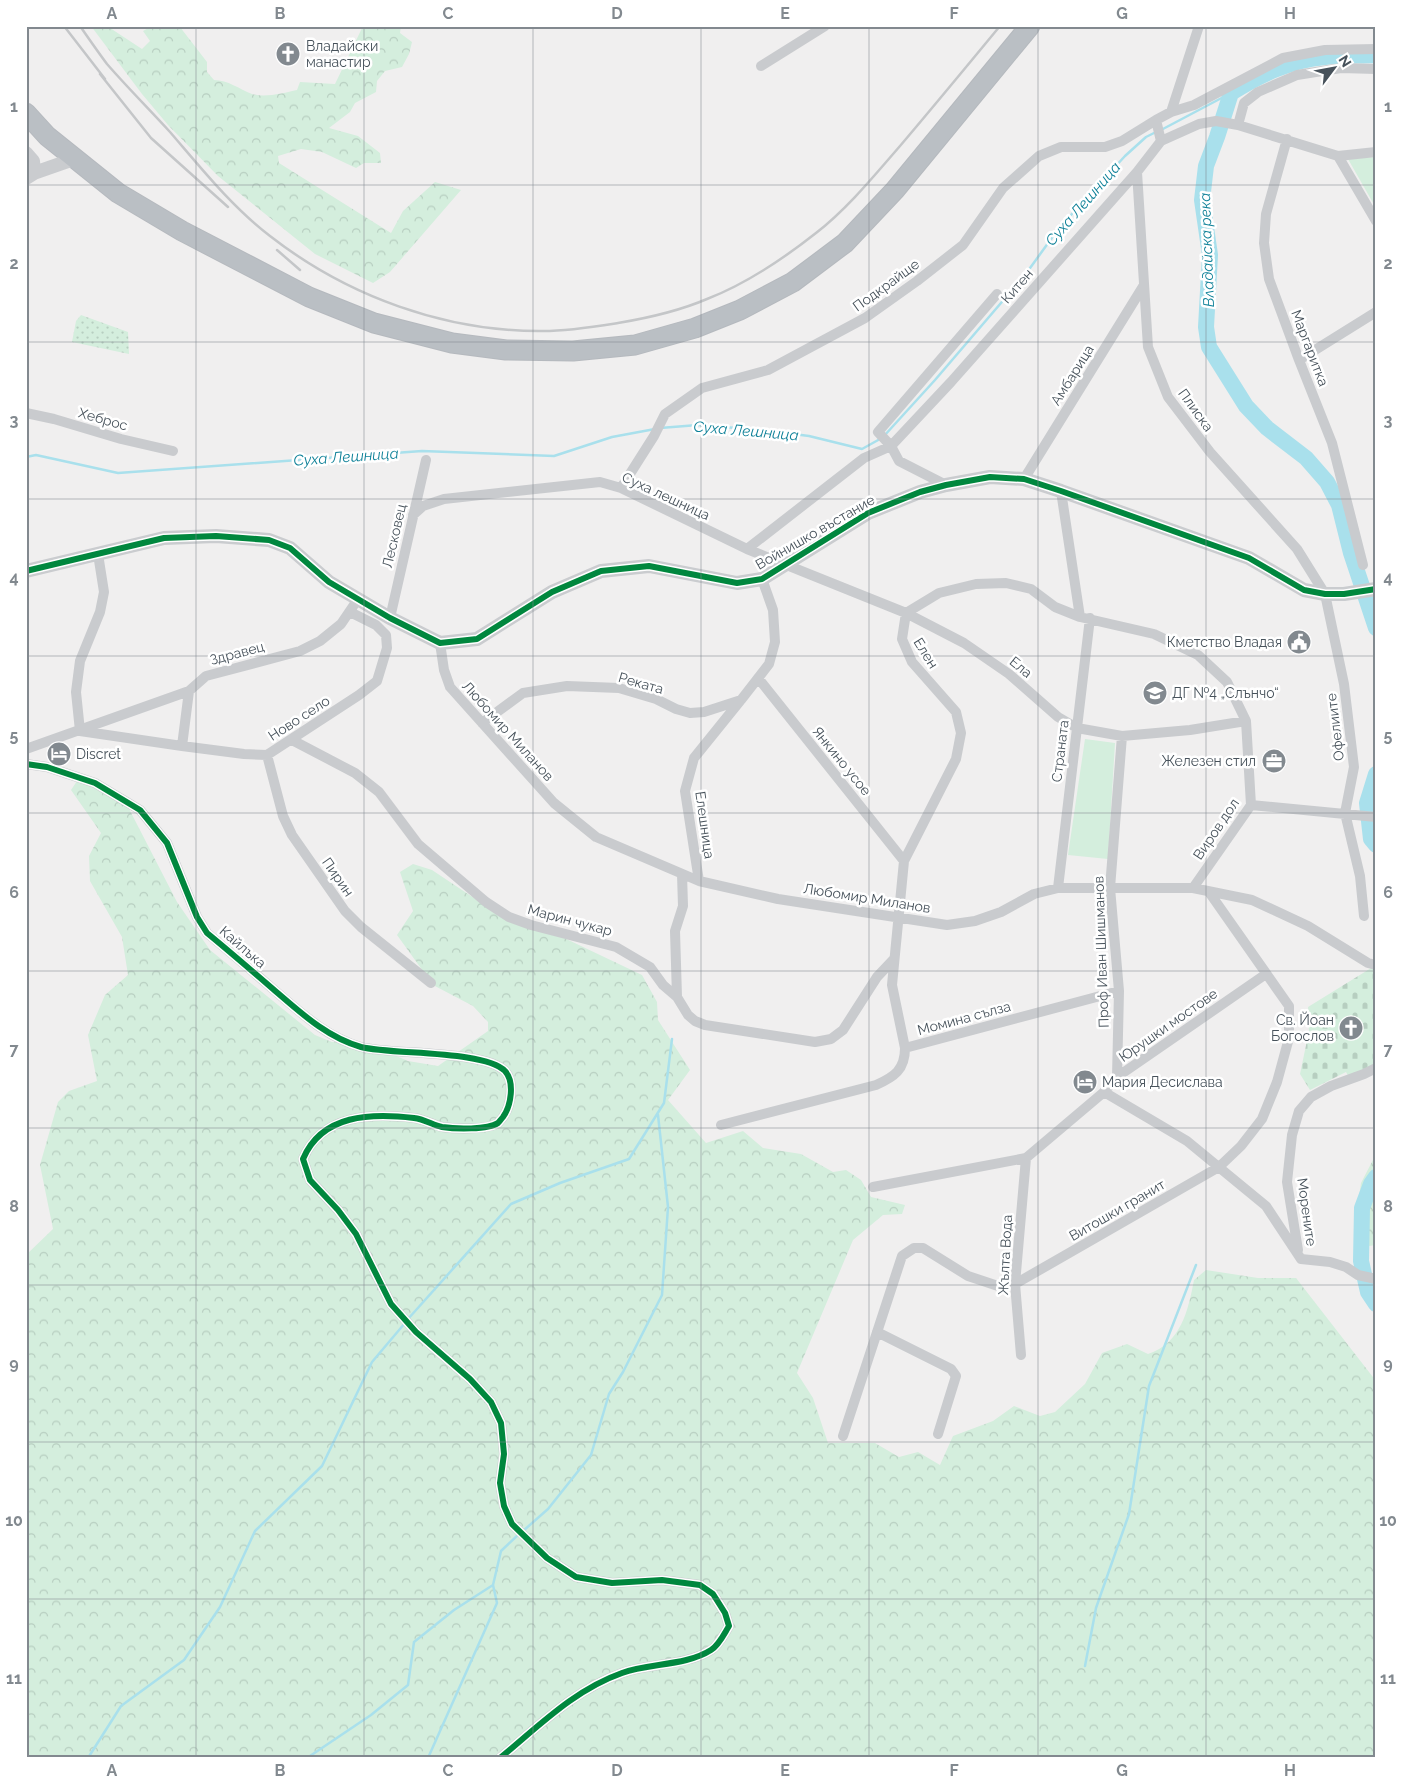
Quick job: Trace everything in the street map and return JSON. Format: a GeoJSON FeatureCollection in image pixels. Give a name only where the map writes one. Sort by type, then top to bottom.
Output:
{"type":"FeatureCollection","features":[{"type":"Feature","properties":{"kind":"highway"},"geometry":{"type":"LineString","coordinates":[[27,118],[74,159],[118,193],[182,231],[309,296],[374,323],[452,343],[506,350],[572,351],[635,346],[694,328],[740,310],[793,282],[845,243],[895,190],[1030,26]]}},
{"type":"Feature","properties":{"kind":"street"},"geometry":{"type":"LineString","coordinates":[[760,66],[825,26]]}},
{"type":"Feature","properties":{"kind":"street"},"geometry":{"type":"LineString","coordinates":[[1171,112],[1199,26]]}},
{"type":"Feature","properties":{"kind":"street","name":"Подкрайще"},"geometry":{"type":"LineString","coordinates":[[621,488],[654,436],[665,414],[702,388],[768,370],[865,318],[963,245],[1003,188],[1039,156],[1061,147],[1104,147],[1122,141],[1157,123],[1171,112],[1194,105],[1283,58],[1325,50],[1376,50]]}},
{"type":"Feature","properties":{"kind":"street"},"geometry":{"type":"LineString","coordinates":[[1235,124],[1244,103],[1258,92],[1297,76],[1341,68],[1376,69]]}},
{"type":"Feature","properties":{"kind":"street"},"geometry":{"type":"LineString","coordinates":[[1157,123],[1160,140],[1199,124],[1216,121],[1235,124],[1338,156],[1376,152]]}},
{"type":"Feature","properties":{"kind":"street","name":"Маргаритка"},"geometry":{"type":"LineString","coordinates":[[1287,139],[1266,214],[1264,243],[1269,279],[1332,443],[1363,565]]}},
{"type":"Feature","properties":{"kind":"street","name":"Китен"},"geometry":{"type":"LineString","coordinates":[[748,549],[864,458],[891,446],[951,382],[1137,172],[1160,140]]}},
{"type":"Feature","properties":{"kind":"street"},"geometry":{"type":"LineString","coordinates":[[26,152],[33,161],[30,175]]}},
{"type":"Feature","properties":{"kind":"street"},"geometry":{"type":"LineString","coordinates":[[1338,156],[1376,221]]}},
{"type":"Feature","properties":{"kind":"street"},"geometry":{"type":"LineString","coordinates":[[30,175],[74,159]]}},
{"type":"Feature","properties":{"kind":"street","name":"Плиска"},"geometry":{"type":"LineString","coordinates":[[1137,172],[1148,347],[1168,396],[1210,452],[1297,549],[1325,594]]}},
{"type":"Feature","properties":{"kind":"street","name":"Амбарица"},"geometry":{"type":"LineString","coordinates":[[1024,479],[1144,285]]}},
{"type":"Feature","properties":{"kind":"street"},"geometry":{"type":"LineString","coordinates":[[946,485],[899,461],[891,446],[878,432],[997,294]]}},
{"type":"Feature","properties":{"kind":"street"},"geometry":{"type":"LineString","coordinates":[[1299,360],[1376,312]]}},
{"type":"Feature","properties":{"kind":"street","name":"Хеброс"},"geometry":{"type":"LineString","coordinates":[[26,413],[173,451]]}},
{"type":"Feature","properties":{"kind":"street","name":"Лесковец"},"geometry":{"type":"LineString","coordinates":[[390,618],[426,460]]}},
{"type":"Feature","properties":{"kind":"street","name":"Войнишко въстание"},"geometry":{"type":"LineString","coordinates":[[440,643],[477,640],[552,592],[601,570],[649,566],[737,583],[762,579],[868,513],[920,492],[946,485],[990,478],[1024,479],[1249,558],[1304,590],[1325,594],[1344,594],[1376,589]]}},
{"type":"Feature","properties":{"kind":"street","name":"Суха лешница"},"geometry":{"type":"LineString","coordinates":[[413,515],[423,506],[444,499],[600,482],[621,488],[748,549],[787,564]]}},
{"type":"Feature","properties":{"kind":"street","name":"Страната"},"geometry":{"type":"LineString","coordinates":[[1058,888],[1076,728],[1085,617],[1061,491]]}},
{"type":"Feature","properties":{"kind":"street"},"geometry":{"type":"LineString","coordinates":[[26,570],[164,538],[216,536],[269,540],[290,548],[329,582],[390,618],[440,643]]}},
{"type":"Feature","properties":{"kind":"street"},"geometry":{"type":"LineString","coordinates":[[80,731],[76,692],[80,661],[100,612],[104,592],[98,554]]}},
{"type":"Feature","properties":{"kind":"street","name":"Ела"},"geometry":{"type":"LineString","coordinates":[[787,564],[906,613],[964,643],[1009,674],[1058,717],[1076,728],[1122,736],[1190,730],[1246,721]]}},
{"type":"Feature","properties":{"kind":"street"},"geometry":{"type":"LineString","coordinates":[[741,700],[769,664],[775,642],[773,610],[762,579]]}},
{"type":"Feature","properties":{"kind":"street"},"geometry":{"type":"LineString","coordinates":[[906,613],[939,593],[976,584],[1006,583],[1031,589],[1055,607],[1085,617],[1154,634],[1198,655],[1227,682],[1246,721]]}},
{"type":"Feature","properties":{"kind":"street","name":"Офелиите"},"geometry":{"type":"LineString","coordinates":[[1325,594],[1344,684],[1354,767],[1345,814],[1360,876],[1364,916]]}},
{"type":"Feature","properties":{"kind":"street","name":"Здравец"},"geometry":{"type":"LineString","coordinates":[[26,749],[189,691],[206,676],[300,650],[320,641],[341,624],[358,599]]}},
{"type":"Feature","properties":{"kind":"street","name":"Ново село"},"geometry":{"type":"LineString","coordinates":[[80,731],[244,754],[267,755],[359,695],[377,681],[387,648],[386,635],[376,625],[350,612]]}},
{"type":"Feature","properties":{"kind":"street","name":"Елен"},"geometry":{"type":"LineString","coordinates":[[905,1048],[892,985],[904,861],[956,759],[961,733],[956,712],[912,662],[902,639],[906,613]]}},
{"type":"Feature","properties":{"kind":"street","name":"Любомир Миланов"},"geometry":{"type":"LineString","coordinates":[[440,643],[444,670],[450,687],[554,803],[596,837],[699,881],[778,899],[899,916],[947,925],[975,921],[1001,912],[1034,894],[1058,888],[1193,888],[1252,900],[1308,926],[1368,964],[1376,965]]}},
{"type":"Feature","properties":{"kind":"street","name":"Янкино усое"},"geometry":{"type":"LineString","coordinates":[[758,678],[904,861]]}},
{"type":"Feature","properties":{"kind":"street","name":"Реката"},"geometry":{"type":"LineString","coordinates":[[482,723],[523,693],[567,686],[620,688],[656,699],[676,709],[690,713],[704,712],[741,700]]}},
{"type":"Feature","properties":{"kind":"street"},"geometry":{"type":"LineString","coordinates":[[182,746],[189,691]]}},
{"type":"Feature","properties":{"kind":"street","name":"Елешница"},"geometry":{"type":"LineString","coordinates":[[699,881],[685,791],[694,758],[741,700]]}},
{"type":"Feature","properties":{"kind":"street","name":"Виров дол"},"geometry":{"type":"LineString","coordinates":[[1193,888],[1251,805],[1246,721]]}},
{"type":"Feature","properties":{"kind":"street","name":"Проф Иван Шишманов"},"geometry":{"type":"LineString","coordinates":[[1117,1077],[1119,990],[1110,888],[1122,736]]}},
{"type":"Feature","properties":{"kind":"street","name":"Марин чукар"},"geometry":{"type":"LineString","coordinates":[[292,740],[355,772],[379,792],[418,844],[486,902],[509,917],[532,925],[616,947],[650,967],[663,985],[677,997],[688,1015],[704,1026],[815,1042],[831,1039],[843,1030],[877,977],[894,959]]}},
{"type":"Feature","properties":{"kind":"street","name":"Пирин"},"geometry":{"type":"LineString","coordinates":[[267,755],[283,816],[292,835],[340,904],[361,927],[431,983]]}},
{"type":"Feature","properties":{"kind":"street","name":"Кайлъка"},"geometry":{"type":"LineString","coordinates":[[26,764],[47,768],[95,783],[140,810],[167,843],[197,917],[207,932],[313,1024],[361,1047],[483,1060],[505,1071],[512,1088],[508,1111],[498,1122],[486,1127],[442,1127],[415,1118],[374,1116],[340,1121],[321,1132],[308,1146],[303,1158],[310,1180],[338,1210],[356,1234],[391,1304],[410,1326],[470,1379],[491,1402],[501,1423],[504,1454],[500,1483],[504,1506],[512,1524],[547,1558],[576,1577],[612,1583],[662,1580],[700,1585],[713,1594],[725,1613],[729,1626],[722,1638],[711,1650],[686,1660],[624,1672],[596,1684],[567,1702],[500,1758]]}},
{"type":"Feature","properties":{"kind":"street"},"geometry":{"type":"LineString","coordinates":[[1251,805],[1356,814],[1376,818]]}},
{"type":"Feature","properties":{"kind":"street"},"geometry":{"type":"LineString","coordinates":[[677,997],[675,930],[682,906],[682,874]]}},
{"type":"Feature","properties":{"kind":"street"},"geometry":{"type":"LineString","coordinates":[[1209,892],[1266,974]]}},
{"type":"Feature","properties":{"kind":"street","name":"Юрушки мостове"},"geometry":{"type":"LineString","coordinates":[[873,1187],[1026,1158],[1104,1092],[1117,1077],[1266,974]]}},
{"type":"Feature","properties":{"kind":"street","name":"Витошки гранит"},"geometry":{"type":"LineString","coordinates":[[1015,1284],[1219,1168],[1241,1146],[1262,1119],[1277,1082],[1288,1038],[1289,1006],[1266,974]]}},
{"type":"Feature","properties":{"kind":"street","name":"Момина сълза"},"geometry":{"type":"LineString","coordinates":[[721,1125],[876,1085],[892,1078],[900,1069],[905,1059],[905,1048],[1119,990]]}},
{"type":"Feature","properties":{"kind":"street","name":"Морените"},"geometry":{"type":"LineString","coordinates":[[1301,1259],[1296,1240],[1287,1182],[1292,1135],[1299,1110],[1311,1097],[1318,1093],[1376,1068]]}},
{"type":"Feature","properties":{"kind":"street"},"geometry":{"type":"LineString","coordinates":[[1104,1092],[1187,1141],[1266,1206],[1301,1259],[1330,1262],[1346,1267],[1358,1275],[1376,1279]]}},
{"type":"Feature","properties":{"kind":"street","name":"Жълта Вода"},"geometry":{"type":"LineString","coordinates":[[1021,1355],[1015,1284],[1026,1158]]}},
{"type":"Feature","properties":{"kind":"street"},"geometry":{"type":"LineString","coordinates":[[843,1436],[902,1256],[914,1248],[923,1248],[968,1276],[998,1286],[1015,1284]]}},
{"type":"Feature","properties":{"kind":"street"},"geometry":{"type":"LineString","coordinates":[[877,1332],[951,1369],[956,1376],[938,1434]]}},
{"type":"Feature","properties":{"kind":"green space"},"geometry":{"type":"Polygon","coordinates":[[[91,26],[107,26],[142,49],[150,41],[143,31],[152,26],[180,27],[207,62],[207,72],[214,80],[229,83],[252,94],[274,95],[297,90],[300,82],[335,84],[363,26],[401,26],[400,33],[412,42],[409,54],[402,67],[385,71],[377,81],[376,92],[355,103],[350,112],[329,128],[358,136],[380,153],[381,163],[364,163],[356,168],[322,152],[301,149],[278,156],[279,163],[391,233],[403,211],[435,182],[461,190],[390,272],[373,283],[315,254],[218,176],[168,125],[91,26]]]}},
{"type":"Feature","properties":{"kind":"green space"},"geometry":{"type":"Polygon","coordinates":[[[1376,157],[1376,208],[1348,159],[1376,157]]]}},
{"type":"Feature","properties":{"kind":"green space"},"geometry":{"type":"Polygon","coordinates":[[[81,315],[128,332],[129,354],[72,342],[76,321],[81,315]]]}},
{"type":"Feature","properties":{"kind":"green space"},"geometry":{"type":"Polygon","coordinates":[[[1085,739],[1115,743],[1108,859],[1068,855],[1085,739]]]}},
{"type":"Feature","properties":{"kind":"green space"},"geometry":{"type":"Polygon","coordinates":[[[79,778],[125,801],[177,902],[210,950],[315,1035],[332,1042],[368,1044],[408,1061],[438,1066],[488,1031],[488,1022],[473,1006],[433,985],[397,935],[413,911],[400,872],[413,864],[432,870],[504,918],[560,936],[642,975],[657,1002],[658,1020],[690,1070],[668,1100],[706,1143],[743,1131],[763,1148],[801,1154],[833,1172],[846,1170],[861,1180],[871,1197],[905,1205],[902,1214],[883,1215],[853,1240],[797,1373],[813,1398],[828,1443],[875,1443],[899,1457],[918,1452],[940,1465],[953,1436],[993,1421],[1014,1406],[1040,1416],[1055,1412],[1085,1384],[1102,1353],[1127,1344],[1148,1354],[1159,1349],[1168,1342],[1181,1324],[1186,1314],[1194,1280],[1206,1270],[1258,1278],[1296,1278],[1376,1381],[1376,1758],[26,1758],[26,1255],[53,1229],[40,1165],[58,1102],[69,1091],[97,1081],[88,1035],[105,995],[128,975],[122,937],[90,881],[89,856],[101,833],[71,790],[79,778]]]}},
{"type":"Feature","properties":{"kind":"green space"},"geometry":{"type":"Polygon","coordinates":[[[1376,965],[1376,1068],[1350,1079],[1346,1072],[1310,1090],[1300,1074],[1309,1031],[1308,1007],[1376,965]]]}},
{"type":"Feature","properties":{"kind":"green space"},"geometry":{"type":"Polygon","coordinates":[[[1376,1154],[1376,1245],[1362,1247],[1355,1226],[1361,1183],[1376,1154]]]}},
{"type":"Feature","properties":{"kind":"waterway","name":"Владайска река"},"geometry":{"type":"LineString","coordinates":[[1376,55],[1331,56],[1300,61],[1264,74],[1231,93],[1206,166],[1202,200],[1210,255],[1206,327],[1209,347],[1246,406],[1267,428],[1306,458],[1327,482],[1339,505],[1351,553],[1376,628]]}},
{"type":"Feature","properties":{"kind":"waterway","name":"Суха Лешница"},"geometry":{"type":"LineString","coordinates":[[1161,130],[1231,93]]}},
{"type":"Feature","properties":{"kind":"waterway","name":"Суха Лешница"},"geometry":{"type":"LineString","coordinates":[[884,436],[1025,275],[1059,228],[1125,156],[1146,137],[1156,132]]}},
{"type":"Feature","properties":{"kind":"waterway","name":"Суха Лешница"},"geometry":{"type":"LineString","coordinates":[[660,428],[698,425],[762,430],[809,436],[862,449],[880,439]]}},
{"type":"Feature","properties":{"kind":"waterway","name":"Суха Лешница"},"geometry":{"type":"LineString","coordinates":[[26,457],[36,455],[118,473],[422,451],[554,456],[612,437],[655,429]]}},
{"type":"Feature","properties":{"kind":"waterway","name":"Владайска река"},"geometry":{"type":"LineString","coordinates":[[1376,774],[1367,803],[1371,839],[1376,845]]}},
{"type":"Feature","properties":{"kind":"waterway"},"geometry":{"type":"LineString","coordinates":[[408,1319],[511,1204],[560,1183],[629,1159],[664,1103],[672,1039]]}},
{"type":"Feature","properties":{"kind":"waterway"},"geometry":{"type":"LineString","coordinates":[[523,1531],[548,1509],[591,1455],[609,1394],[623,1372],[662,1295],[668,1207],[658,1115]]}},
{"type":"Feature","properties":{"kind":"waterway","name":"Владайска река"},"geometry":{"type":"LineString","coordinates":[[1376,1177],[1371,1184],[1362,1208],[1361,1261],[1368,1292],[1376,1304]]}},
{"type":"Feature","properties":{"kind":"waterway"},"geometry":{"type":"LineString","coordinates":[[1085,1666],[1096,1608],[1129,1514],[1149,1386],[1196,1265]]}},
{"type":"Feature","properties":{"kind":"waterway"},"geometry":{"type":"LineString","coordinates":[[88,1758],[121,1706],[184,1660],[220,1607],[255,1531],[322,1466],[372,1362],[405,1323]]}},
{"type":"Feature","properties":{"kind":"waterway"},"geometry":{"type":"LineString","coordinates":[[307,1758],[371,1715],[408,1685],[414,1642],[454,1610],[493,1585],[501,1551],[519,1534]]}},
{"type":"Feature","properties":{"kind":"waterway"},"geometry":{"type":"LineString","coordinates":[[428,1758],[497,1603],[493,1585]]}},
{"type":"Feature","properties":{"kind":"railway"},"geometry":{"type":"LineString","coordinates":[[64,26],[105,79]]}},
{"type":"Feature","properties":{"kind":"railway"},"geometry":{"type":"LineString","coordinates":[[80,26],[107,64],[230,200],[256,225],[300,257],[364,293],[434,317],[506,330],[543,331],[572,330],[599,326],[674,311],[722,293],[777,261],[827,224],[860,192],[1000,26]]}},
{"type":"Feature","properties":{"kind":"railway"},"geometry":{"type":"LineString","coordinates":[[100,74],[151,138],[228,207]]}},
{"type":"Feature","properties":{"kind":"railway"},"geometry":{"type":"LineString","coordinates":[[277,250],[300,270]]}},
{"type":"Feature","properties":{"kind":"cycle path"},"geometry":{"type":"LineString","coordinates":[[26,571],[164,538],[216,536],[269,540],[290,548],[329,582],[390,618],[440,643],[477,639],[552,592],[601,571],[649,566],[737,583],[762,579],[868,513],[920,492],[990,477],[1024,479],[1249,558],[1304,590],[1325,594],[1344,594],[1376,589]]}},
{"type":"Feature","properties":{"kind":"cycle path"},"geometry":{"type":"LineString","coordinates":[[26,764],[47,767],[95,783],[140,810],[167,843],[197,917],[207,933],[314,1023],[336,1037],[361,1047],[458,1056],[494,1064],[505,1071],[508,1076],[511,1094],[506,1112],[498,1123],[487,1127],[442,1127],[418,1119],[398,1116],[365,1117],[335,1125],[322,1133],[311,1144],[303,1159],[310,1180],[338,1210],[356,1234],[391,1304],[416,1332],[470,1379],[491,1402],[501,1423],[504,1454],[500,1483],[504,1506],[512,1524],[547,1558],[576,1577],[612,1583],[662,1580],[700,1585],[713,1594],[725,1613],[729,1626],[716,1645],[701,1655],[679,1662],[644,1667],[622,1673],[588,1689],[558,1710],[500,1758]]}},
{"type":"Feature","properties":{"kind":"place","name":"Владайски манастир"},"geometry":{"type":"Point","coordinates":[288,54]}},
{"type":"Feature","properties":{"kind":"place","name":"Кметство Владая"},"geometry":{"type":"Point","coordinates":[1299,642]}},
{"type":"Feature","properties":{"kind":"place","name":"ДГ №4 „Слънчо“"},"geometry":{"type":"Point","coordinates":[1155,693]}},
{"type":"Feature","properties":{"kind":"place","name":"Discret"},"geometry":{"type":"Point","coordinates":[59,754]}},
{"type":"Feature","properties":{"kind":"place","name":"Железен стил"},"geometry":{"type":"Point","coordinates":[1274,761]}},
{"type":"Feature","properties":{"kind":"place","name":"Св. Йоан Богослов"},"geometry":{"type":"Point","coordinates":[1351,1028]}},
{"type":"Feature","properties":{"kind":"place","name":"Мария Десислава"},"geometry":{"type":"Point","coordinates":[1085,1082]}}]}
